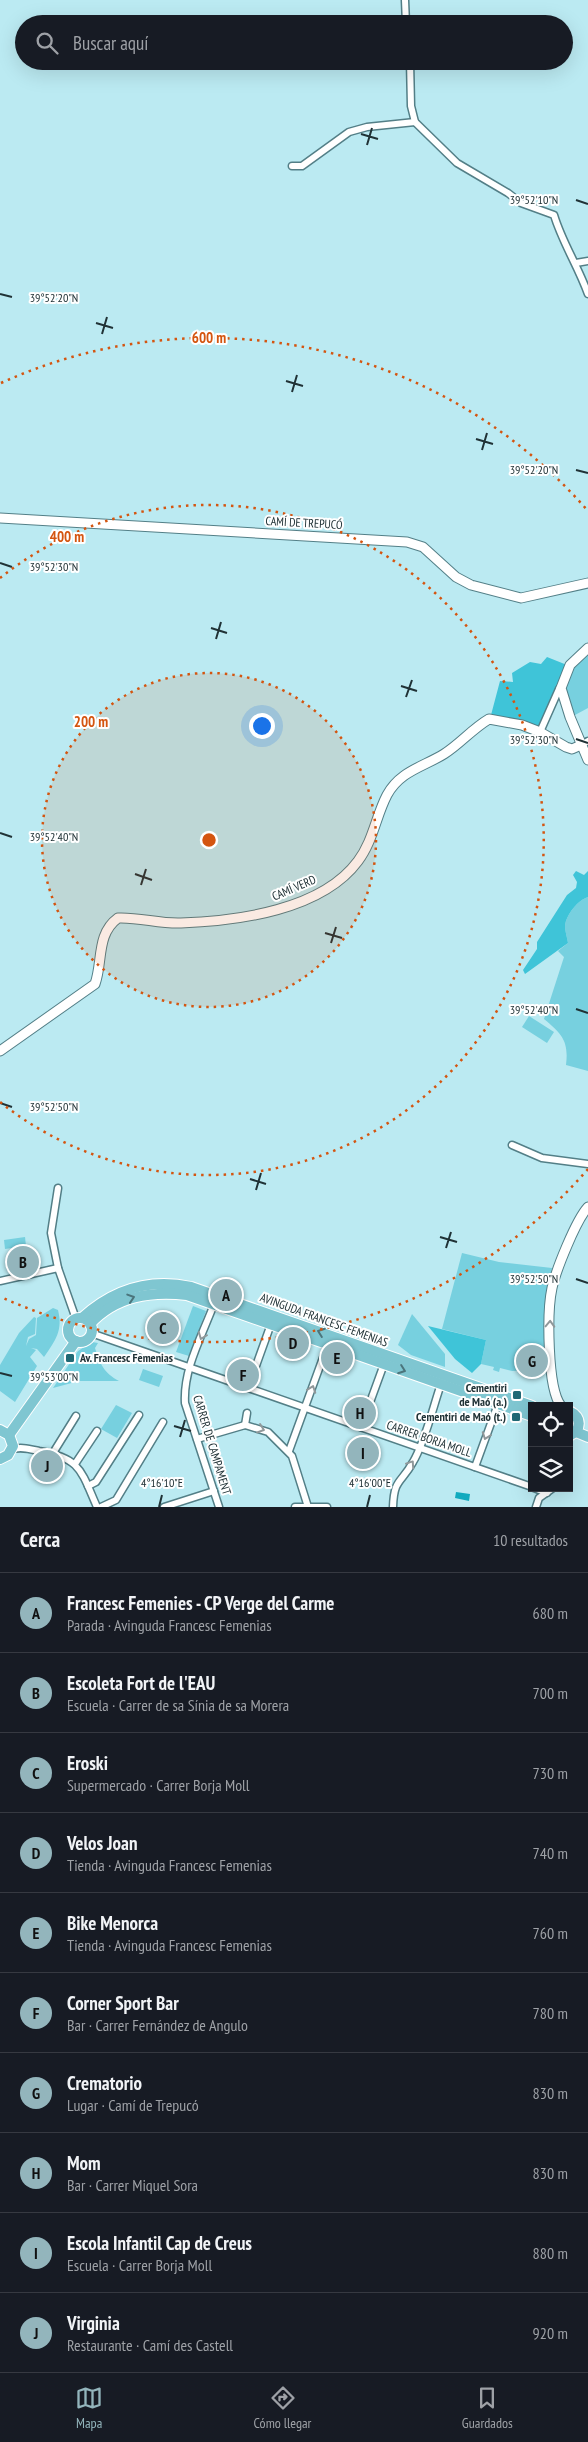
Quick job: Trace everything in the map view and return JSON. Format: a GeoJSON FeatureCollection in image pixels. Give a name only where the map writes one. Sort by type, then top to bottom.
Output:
{"type":"FeatureCollection","features":[{"type":"Feature","properties":{"kind":"main road","name":"AVINGUDA FRANCESC FEMENIAS"},"geometry":{"type":"LineString","coordinates":[[85,1323],[106,1299],[132,1288],[162,1284],[191,1287],[528,1405]]}},
{"type":"Feature","properties":{"kind":"main road","name":"AVINGUDA FRANCESC FEMENIAS"},"geometry":{"type":"LineString","coordinates":[[85,1323],[124,1300],[145,1294],[187,1295],[528,1415]]}},
{"type":"Feature","properties":{"kind":"main road"},"geometry":{"type":"LineString","coordinates":[[85,1323],[86,1340],[74,1340],[68,1329],[69,1325],[85,1323]]}},
{"type":"Feature","properties":{"kind":"main road"},"geometry":{"type":"LineString","coordinates":[[0,1459],[8,1455],[12,1450],[12,1442],[4,1432],[74,1340]]}},
{"type":"Feature","properties":{"kind":"main road"},"geometry":{"type":"LineString","coordinates":[[573,1414],[576,1416],[578,1430],[588,1437]]}},
{"type":"Feature","properties":{"kind":"street"},"geometry":{"type":"LineString","coordinates":[[406,0],[406,15]]}},
{"type":"Feature","properties":{"kind":"street"},"geometry":{"type":"LineString","coordinates":[[410,70],[412,106],[415,122],[457,163],[508,193],[521,203],[554,215],[561,238],[576,263],[588,294]]}},
{"type":"Feature","properties":{"kind":"street"},"geometry":{"type":"LineString","coordinates":[[292,166],[302,166],[349,132],[367,127],[415,122]]}},
{"type":"Feature","properties":{"kind":"street"},"geometry":{"type":"LineString","coordinates":[[576,263],[588,261]]}},
{"type":"Feature","properties":{"kind":"street","name":"CAMÍ DE TREPUCÓ"},"geometry":{"type":"LineString","coordinates":[[0,518],[407,542],[423,546],[456,577],[471,585],[521,598],[588,583]]}},
{"type":"Feature","properties":{"kind":"street"},"geometry":{"type":"LineString","coordinates":[[540,732],[559,689],[562,688],[570,665],[588,648]]}},
{"type":"Feature","properties":{"kind":"street"},"geometry":{"type":"LineString","coordinates":[[562,688],[585,743],[588,760]]}},
{"type":"Feature","properties":{"kind":"street","name":"CAMÍ VERD"},"geometry":{"type":"LineString","coordinates":[[0,1051],[94,984],[99,973],[102,944],[110,924],[118,918],[181,923],[248,916],[290,905],[320,892],[343,877],[358,861],[367,845],[388,795],[397,781],[411,770],[445,753],[488,719],[503,720],[540,732],[572,749],[585,743]]}},
{"type":"Feature","properties":{"kind":"street"},"geometry":{"type":"LineString","coordinates":[[512,1144],[542,1158],[588,1164]]}},
{"type":"Feature","properties":{"kind":"street"},"geometry":{"type":"LineString","coordinates":[[58,1188],[51,1233],[58,1268],[85,1323]]}},
{"type":"Feature","properties":{"kind":"street"},"geometry":{"type":"LineString","coordinates":[[559,1402],[554,1389],[550,1355],[551,1290],[565,1251],[588,1207]]}},
{"type":"Feature","properties":{"kind":"street"},"geometry":{"type":"LineString","coordinates":[[0,1281],[58,1268]]}},
{"type":"Feature","properties":{"kind":"street","name":"CARRER DE CAMPAMENT"},"geometry":{"type":"LineString","coordinates":[[214,1304],[186,1379],[185,1403],[219,1507]]}},
{"type":"Feature","properties":{"kind":"street","name":"CARRER BORJA MOLL"},"geometry":{"type":"LineString","coordinates":[[85,1323],[190,1367],[528,1486]]}},
{"type":"Feature","properties":{"kind":"street"},"geometry":{"type":"LineString","coordinates":[[248,1388],[271,1324]]}},
{"type":"Feature","properties":{"kind":"street"},"geometry":{"type":"LineString","coordinates":[[289,1451],[328,1344]]}},
{"type":"Feature","properties":{"kind":"street"},"geometry":{"type":"LineString","coordinates":[[361,1427],[384,1364]]}},
{"type":"Feature","properties":{"kind":"street"},"geometry":{"type":"LineString","coordinates":[[393,1507],[394,1490],[398,1481],[413,1463],[441,1384]]}},
{"type":"Feature","properties":{"kind":"street"},"geometry":{"type":"LineString","coordinates":[[475,1467],[498,1404]]}},
{"type":"Feature","properties":{"kind":"street"},"geometry":{"type":"LineString","coordinates":[[245,1425],[247,1413]]}},
{"type":"Feature","properties":{"kind":"street"},"geometry":{"type":"LineString","coordinates":[[88,1486],[96,1482],[139,1415]]}},
{"type":"Feature","properties":{"kind":"street"},"geometry":{"type":"LineString","coordinates":[[52,1453],[76,1416]]}},
{"type":"Feature","properties":{"kind":"street"},"geometry":{"type":"LineString","coordinates":[[101,1507],[116,1500],[163,1422]]}},
{"type":"Feature","properties":{"kind":"street"},"geometry":{"type":"LineString","coordinates":[[197,1439],[245,1425],[268,1432],[289,1451],[308,1507]]}},
{"type":"Feature","properties":{"kind":"street"},"geometry":{"type":"LineString","coordinates":[[75,1464],[97,1431]]}},
{"type":"Feature","properties":{"kind":"street"},"geometry":{"type":"LineString","coordinates":[[12,1450],[17,1448],[52,1453],[75,1464],[88,1486],[97,1507]]}},
{"type":"Feature","properties":{"kind":"street"},"geometry":{"type":"LineString","coordinates":[[164,1507],[180,1505],[214,1491]]}},
{"type":"Feature","properties":{"kind":"street"},"geometry":{"type":"LineString","coordinates":[[536,1507],[539,1498],[547,1493]]}},
{"type":"Feature","properties":{"kind":"street"},"geometry":{"type":"LineString","coordinates":[[295,1507],[327,1507]]}},
{"type":"Feature","properties":{"kind":"shaded area"},"geometry":{"type":"Polygon","coordinates":[[[588,653],[588,708],[575,715],[565,688],[574,666],[588,653]]]}},
{"type":"Feature","properties":{"kind":"shaded area"},"geometry":{"type":"Polygon","coordinates":[[[547,657],[567,665],[540,726],[491,715],[500,681],[513,682],[512,673],[530,662],[541,664],[547,657]]]}},
{"type":"Feature","properties":{"kind":"shaded area"},"geometry":{"type":"Polygon","coordinates":[[[576,871],[584,875],[588,871],[588,897],[577,905],[568,917],[565,926],[568,943],[525,974],[523,970],[537,949],[537,942],[567,895],[576,888],[577,882],[573,875],[576,871]]]}},
{"type":"Feature","properties":{"kind":"shaded area"},"geometry":{"type":"Polygon","coordinates":[[[588,897],[588,1071],[566,1065],[567,1057],[563,1039],[544,1019],[564,957],[558,951],[568,943],[565,928],[566,922],[570,913],[577,905],[588,897]]]}},
{"type":"Feature","properties":{"kind":"shaded area"},"geometry":{"type":"Polygon","coordinates":[[[529,1016],[554,1032],[547,1043],[522,1027],[529,1016]]]}},
{"type":"Feature","properties":{"kind":"shaded area"},"geometry":{"type":"Polygon","coordinates":[[[25,1237],[26,1246],[5,1249],[4,1240],[25,1237]]]}},
{"type":"Feature","properties":{"kind":"shaded area"},"geometry":{"type":"Polygon","coordinates":[[[462,1253],[499,1262],[552,1268],[548,1306],[545,1306],[548,1370],[512,1371],[500,1368],[499,1372],[493,1370],[494,1367],[481,1364],[486,1340],[442,1329],[462,1253]]]}},
{"type":"Feature","properties":{"kind":"shaded area"},"geometry":{"type":"Polygon","coordinates":[[[193,1306],[206,1311],[189,1356],[176,1352],[193,1306]]]}},
{"type":"Feature","properties":{"kind":"shaded area"},"geometry":{"type":"Polygon","coordinates":[[[53,1308],[58,1310],[60,1323],[57,1335],[44,1357],[37,1349],[31,1348],[36,1350],[30,1357],[37,1366],[15,1402],[0,1391],[0,1365],[19,1333],[34,1317],[36,1318],[35,1334],[28,1337],[26,1346],[29,1339],[36,1335],[37,1318],[53,1308]]]}},
{"type":"Feature","properties":{"kind":"shaded area"},"geometry":{"type":"Polygon","coordinates":[[[412,1314],[445,1354],[445,1367],[411,1355],[398,1345],[412,1314]]]}},
{"type":"Feature","properties":{"kind":"shaded area"},"geometry":{"type":"Polygon","coordinates":[[[428,1326],[486,1340],[481,1364],[472,1373],[455,1359],[428,1326]]]}},
{"type":"Feature","properties":{"kind":"shaded area"},"geometry":{"type":"Polygon","coordinates":[[[92,1342],[98,1343],[95,1348],[103,1368],[119,1381],[79,1381],[53,1388],[78,1351],[92,1342]]]}},
{"type":"Feature","properties":{"kind":"shaded area"},"geometry":{"type":"Polygon","coordinates":[[[143,1369],[163,1376],[159,1387],[139,1380],[143,1369]]]}},
{"type":"Feature","properties":{"kind":"shaded area"},"geometry":{"type":"Polygon","coordinates":[[[116,1405],[132,1413],[117,1438],[101,1429],[116,1405]]]}},
{"type":"Feature","properties":{"kind":"shaded area"},"geometry":{"type":"Polygon","coordinates":[[[456,1492],[470,1494],[469,1501],[455,1498],[456,1492]]]}},
{"type":"Feature","properties":{"kind":"place","name":"Escoleta Fort de l'EAU"},"geometry":{"type":"Point","coordinates":[23,1262]}},
{"type":"Feature","properties":{"kind":"place","name":"Francesc Femenies - CP Verge del Carme"},"geometry":{"type":"Point","coordinates":[226,1295]}},
{"type":"Feature","properties":{"kind":"place","name":"Eroski"},"geometry":{"type":"Point","coordinates":[163,1328]}},
{"type":"Feature","properties":{"kind":"place","name":"Velos Joan"},"geometry":{"type":"Point","coordinates":[293,1343]}},
{"type":"Feature","properties":{"kind":"place","name":"Av. Francesc Femenias"},"geometry":{"type":"Point","coordinates":[70,1358]}},
{"type":"Feature","properties":{"kind":"place","name":"Bike Menorca"},"geometry":{"type":"Point","coordinates":[337,1358]}},
{"type":"Feature","properties":{"kind":"place","name":"Crematorio"},"geometry":{"type":"Point","coordinates":[532,1361]}},
{"type":"Feature","properties":{"kind":"place","name":"Corner Sport Bar"},"geometry":{"type":"Point","coordinates":[243,1375]}},
{"type":"Feature","properties":{"kind":"place","name":"Cementiri de Maó (a.)"},"geometry":{"type":"Point","coordinates":[517,1395]}},
{"type":"Feature","properties":{"kind":"place","name":"Mom"},"geometry":{"type":"Point","coordinates":[360,1413]}},
{"type":"Feature","properties":{"kind":"place","name":"Cementiri de Maó (t.)"},"geometry":{"type":"Point","coordinates":[516,1417]}},
{"type":"Feature","properties":{"kind":"place","name":"Escola Infantil Cap de Creus"},"geometry":{"type":"Point","coordinates":[363,1453]}},
{"type":"Feature","properties":{"kind":"place","name":"Virginia"},"geometry":{"type":"Point","coordinates":[47,1466]}}]}
